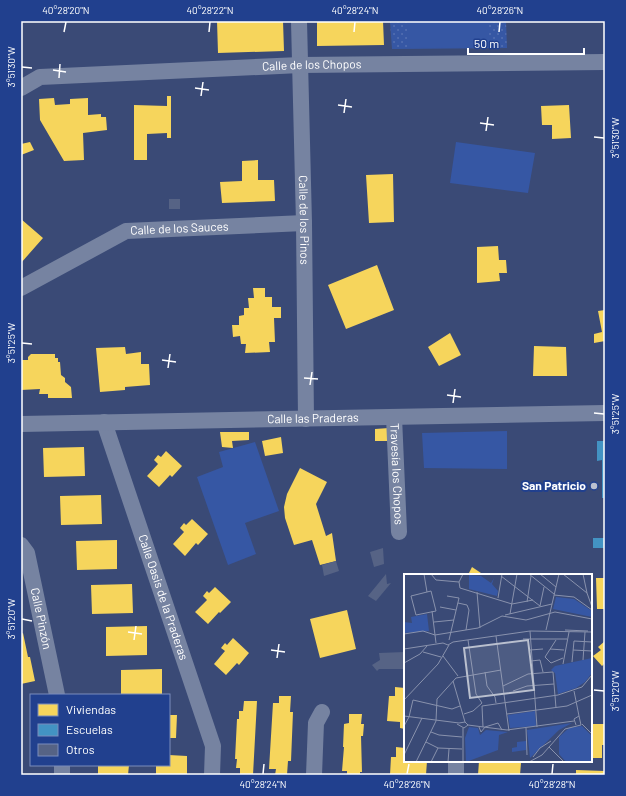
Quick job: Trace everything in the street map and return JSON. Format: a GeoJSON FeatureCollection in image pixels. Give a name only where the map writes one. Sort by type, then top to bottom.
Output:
{"type":"FeatureCollection","features":[{"type":"Feature","properties":{"kind":"street","name":"Calle de los Pinos"},"geometry":{"type":"LineString","coordinates":[[299,21],[304,224],[306,419]]}},
{"type":"Feature","properties":{"kind":"street","name":"Calle de los Chopos"},"geometry":{"type":"LineString","coordinates":[[21,88],[40,77],[300,65],[605,62]]}},
{"type":"Feature","properties":{"kind":"street","name":"Calle de los Sauces"},"geometry":{"type":"LineString","coordinates":[[21,288],[126,230],[304,224]]}},
{"type":"Feature","properties":{"kind":"street","name":"Calle las Praderas"},"geometry":{"type":"LineString","coordinates":[[21,424],[605,413]]}},
{"type":"Feature","properties":{"kind":"street","name":"Travesía los Chopos"},"geometry":{"type":"LineString","coordinates":[[394,417],[399,532]]}},
{"type":"Feature","properties":{"kind":"street","name":"Calle Oasis de la Praderas"},"geometry":{"type":"LineString","coordinates":[[104,422],[213,746],[212,775]]}},
{"type":"Feature","properties":{"kind":"street","name":"Calle Pinzón"},"geometry":{"type":"LineString","coordinates":[[21,545],[28,553],[57,694]]}},
{"type":"Feature","properties":{"kind":"street"},"geometry":{"type":"LineString","coordinates":[[314,775],[316,723],[322,712]]}},
{"type":"Feature","properties":{"kind":"street"},"geometry":{"type":"LineString","coordinates":[[456,762],[456,775]]}},
{"type":"Feature","properties":{"kind":"shaded area"},"geometry":{"type":"Polygon","coordinates":[[[390,21],[506,21],[507,48],[392,49],[390,21]]]}},
{"type":"Feature","properties":{"kind":"shaded area"},"geometry":{"type":"Polygon","coordinates":[[[407,21],[489,21],[489,47],[407,48],[407,21]]]}},
{"type":"Feature","properties":{"kind":"shaded area"},"geometry":{"type":"Polygon","coordinates":[[[456,142],[535,153],[528,193],[450,183],[456,142]]]}},
{"type":"Feature","properties":{"kind":"shaded area"},"geometry":{"type":"Polygon","coordinates":[[[507,431],[507,469],[424,468],[422,433],[507,431]]]}},
{"type":"Feature","properties":{"kind":"shaded area"},"geometry":{"type":"Polygon","coordinates":[[[255,442],[279,511],[245,523],[256,554],[228,565],[197,477],[223,467],[219,452],[255,442]]]}},
{"type":"Feature","properties":{"kind":"building: Viviendas"},"geometry":{"type":"Polygon","coordinates":[[[217,21],[283,21],[284,51],[218,53],[217,21]]]}},
{"type":"Feature","properties":{"kind":"building: Viviendas"},"geometry":{"type":"Polygon","coordinates":[[[317,21],[383,21],[384,45],[317,46],[317,21]]]}},
{"type":"Feature","properties":{"kind":"building: Viviendas"},"geometry":{"type":"Polygon","coordinates":[[[167,96],[171,96],[171,138],[167,138],[167,133],[147,134],[147,160],[134,160],[134,105],[167,106],[167,96]]]}},
{"type":"Feature","properties":{"kind":"building: Viviendas"},"geometry":{"type":"Polygon","coordinates":[[[54,98],[55,105],[70,104],[70,99],[88,98],[88,115],[101,114],[101,117],[106,117],[107,130],[83,133],[84,160],[64,161],[40,120],[39,99],[54,98]]]}},
{"type":"Feature","properties":{"kind":"building: Viviendas"},"geometry":{"type":"Polygon","coordinates":[[[569,105],[571,138],[552,139],[552,125],[542,125],[541,106],[569,105]]]}},
{"type":"Feature","properties":{"kind":"building: Viviendas"},"geometry":{"type":"Polygon","coordinates":[[[30,142],[34,150],[21,155],[21,144],[30,142]]]}},
{"type":"Feature","properties":{"kind":"building: Viviendas"},"geometry":{"type":"Polygon","coordinates":[[[258,160],[258,180],[274,180],[275,201],[222,203],[220,182],[242,181],[242,161],[258,160]]]}},
{"type":"Feature","properties":{"kind":"building: Viviendas"},"geometry":{"type":"Polygon","coordinates":[[[393,174],[394,222],[369,223],[366,175],[393,174]]]}},
{"type":"Feature","properties":{"kind":"building: Viviendas"},"geometry":{"type":"Polygon","coordinates":[[[21,219],[43,238],[21,263],[21,219]]]}},
{"type":"Feature","properties":{"kind":"building: Viviendas"},"geometry":{"type":"Polygon","coordinates":[[[498,246],[499,260],[506,260],[507,273],[499,273],[500,281],[477,283],[477,247],[498,246]]]}},
{"type":"Feature","properties":{"kind":"building: Viviendas"},"geometry":{"type":"Polygon","coordinates":[[[377,265],[394,310],[346,329],[328,285],[377,265]]]}},
{"type":"Feature","properties":{"kind":"building: Viviendas"},"geometry":{"type":"Polygon","coordinates":[[[253,288],[265,288],[265,297],[272,297],[272,307],[281,307],[281,318],[274,318],[275,342],[269,342],[270,352],[245,353],[246,344],[241,344],[240,336],[233,337],[232,325],[239,325],[239,316],[244,315],[244,308],[249,308],[248,298],[254,298],[253,288]]]}},
{"type":"Feature","properties":{"kind":"building: Viviendas"},"geometry":{"type":"Polygon","coordinates":[[[605,310],[605,341],[594,343],[594,334],[602,332],[598,311],[605,310]]]}},
{"type":"Feature","properties":{"kind":"building: Viviendas"},"geometry":{"type":"Polygon","coordinates":[[[450,333],[461,355],[439,366],[428,347],[450,333]]]}},
{"type":"Feature","properties":{"kind":"building: Viviendas"},"geometry":{"type":"Polygon","coordinates":[[[534,346],[566,347],[567,376],[533,376],[534,346]]]}},
{"type":"Feature","properties":{"kind":"building: Viviendas"},"geometry":{"type":"Polygon","coordinates":[[[125,347],[126,354],[141,352],[141,364],[149,364],[150,385],[125,387],[125,390],[100,392],[96,348],[125,347]]]}},
{"type":"Feature","properties":{"kind":"building: Viviendas"},"geometry":{"type":"Polygon","coordinates":[[[31,354],[55,354],[55,358],[58,358],[58,362],[60,362],[61,375],[65,378],[65,382],[71,387],[72,398],[48,398],[48,394],[39,394],[40,389],[21,390],[21,360],[28,360],[28,357],[31,354]]]}},
{"type":"Feature","properties":{"kind":"building: Viviendas"},"geometry":{"type":"Polygon","coordinates":[[[389,428],[389,441],[375,441],[375,429],[389,428]]]}},
{"type":"Feature","properties":{"kind":"building: Viviendas"},"geometry":{"type":"Polygon","coordinates":[[[220,432],[249,432],[249,440],[232,441],[233,448],[222,447],[220,432]]]}},
{"type":"Feature","properties":{"kind":"building: Viviendas"},"geometry":{"type":"Polygon","coordinates":[[[281,437],[283,453],[265,456],[262,441],[281,437]]]}},
{"type":"Feature","properties":{"kind":"building: Viviendas"},"geometry":{"type":"Polygon","coordinates":[[[84,447],[85,476],[44,477],[43,448],[84,447]]]}},
{"type":"Feature","properties":{"kind":"building: Viviendas"},"geometry":{"type":"Polygon","coordinates":[[[166,451],[182,466],[172,477],[170,475],[159,487],[147,476],[158,464],[154,460],[158,455],[161,457],[166,451]]]}},
{"type":"Feature","properties":{"kind":"building: Viviendas"},"geometry":{"type":"Polygon","coordinates":[[[300,468],[327,482],[316,504],[326,536],[332,533],[336,561],[320,565],[312,540],[294,545],[285,518],[284,507],[287,494],[300,468]]]}},
{"type":"Feature","properties":{"kind":"building: Viviendas"},"geometry":{"type":"Polygon","coordinates":[[[101,495],[102,524],[61,525],[60,496],[101,495]]]}},
{"type":"Feature","properties":{"kind":"building: Viviendas"},"geometry":{"type":"Polygon","coordinates":[[[192,519],[208,534],[198,545],[196,543],[185,556],[173,544],[184,532],[180,528],[184,523],[186,525],[192,519]]]}},
{"type":"Feature","properties":{"kind":"building: Viviendas"},"geometry":{"type":"Polygon","coordinates":[[[117,540],[117,569],[77,570],[76,541],[117,540]]]}},
{"type":"Feature","properties":{"kind":"building: Viviendas"},"geometry":{"type":"Polygon","coordinates":[[[472,567],[482,574],[468,574],[472,567]]]}},
{"type":"Feature","properties":{"kind":"building: Viviendas"},"geometry":{"type":"Polygon","coordinates":[[[596,578],[605,578],[605,609],[597,609],[596,578]]]}},
{"type":"Feature","properties":{"kind":"building: Viviendas"},"geometry":{"type":"Polygon","coordinates":[[[132,584],[133,613],[92,614],[91,585],[132,584]]]}},
{"type":"Feature","properties":{"kind":"building: Viviendas"},"geometry":{"type":"Polygon","coordinates":[[[215,587],[231,602],[208,624],[195,612],[207,600],[203,596],[207,591],[209,593],[215,587]]]}},
{"type":"Feature","properties":{"kind":"building: Viviendas"},"geometry":{"type":"Polygon","coordinates":[[[347,610],[356,649],[320,658],[310,619],[347,610]]]}},
{"type":"Feature","properties":{"kind":"building: Viviendas"},"geometry":{"type":"Polygon","coordinates":[[[147,626],[147,655],[106,656],[106,627],[147,626]]]}},
{"type":"Feature","properties":{"kind":"building: Viviendas"},"geometry":{"type":"Polygon","coordinates":[[[23,633],[35,681],[21,684],[21,634],[23,633]]]}},
{"type":"Feature","properties":{"kind":"building: Viviendas"},"geometry":{"type":"Polygon","coordinates":[[[233,638],[249,653],[239,665],[237,663],[226,675],[214,664],[225,651],[221,648],[225,643],[227,645],[233,638]]]}},
{"type":"Feature","properties":{"kind":"building: Viviendas"},"geometry":{"type":"Polygon","coordinates":[[[605,641],[605,663],[602,666],[593,656],[601,650],[598,647],[605,641]]]}},
{"type":"Feature","properties":{"kind":"building: Viviendas"},"geometry":{"type":"Polygon","coordinates":[[[162,669],[162,694],[121,694],[121,670],[162,669]]]}},
{"type":"Feature","properties":{"kind":"building: Viviendas"},"geometry":{"type":"Polygon","coordinates":[[[395,687],[404,688],[404,729],[400,728],[400,722],[387,721],[389,696],[395,696],[395,687]]]}},
{"type":"Feature","properties":{"kind":"building: Viviendas"},"geometry":{"type":"Polygon","coordinates":[[[279,696],[291,696],[290,712],[293,712],[291,761],[288,761],[287,775],[275,775],[276,769],[269,769],[273,703],[279,703],[279,696]]]}},
{"type":"Feature","properties":{"kind":"building: Viviendas"},"geometry":{"type":"Polygon","coordinates":[[[244,701],[257,701],[253,775],[240,775],[240,768],[236,768],[237,719],[239,719],[239,711],[243,711],[244,701]]]}},
{"type":"Feature","properties":{"kind":"building: Viviendas"},"geometry":{"type":"Polygon","coordinates":[[[349,714],[362,714],[361,724],[364,724],[363,736],[361,736],[362,772],[360,772],[360,775],[347,775],[347,771],[342,771],[344,724],[349,723],[349,714]]]}},
{"type":"Feature","properties":{"kind":"building: Viviendas"},"geometry":{"type":"Polygon","coordinates":[[[170,715],[177,715],[176,738],[170,738],[170,715]]]}},
{"type":"Feature","properties":{"kind":"building: Viviendas"},"geometry":{"type":"Polygon","coordinates":[[[592,724],[605,724],[605,745],[602,745],[602,758],[592,758],[592,724]]]}},
{"type":"Feature","properties":{"kind":"building: Viviendas"},"geometry":{"type":"Polygon","coordinates":[[[396,747],[404,748],[404,762],[427,762],[426,775],[390,775],[391,757],[396,757],[396,747]]]}},
{"type":"Feature","properties":{"kind":"building: Viviendas"},"geometry":{"type":"Polygon","coordinates":[[[170,755],[187,756],[187,775],[156,775],[156,766],[170,766],[170,755]]]}},
{"type":"Feature","properties":{"kind":"building: Viviendas"},"geometry":{"type":"Polygon","coordinates":[[[479,762],[521,763],[520,775],[478,775],[479,762]]]}},
{"type":"Feature","properties":{"kind":"building: Viviendas"},"geometry":{"type":"Polygon","coordinates":[[[98,766],[129,766],[128,775],[98,775],[98,766]]]}},
{"type":"Feature","properties":{"kind":"building: Viviendas"},"geometry":{"type":"Polygon","coordinates":[[[576,770],[605,771],[605,775],[576,775],[576,770]]]}},
{"type":"Feature","properties":{"kind":"building: Escuelas"},"geometry":{"type":"Polygon","coordinates":[[[597,441],[605,441],[605,498],[602,498],[602,460],[597,461],[597,441]]]}},
{"type":"Feature","properties":{"kind":"building: Escuelas"},"geometry":{"type":"Polygon","coordinates":[[[593,538],[605,538],[605,548],[593,548],[593,538]]]}},
{"type":"Feature","properties":{"kind":"building: Otros"},"geometry":{"type":"Polygon","coordinates":[[[169,199],[180,199],[180,209],[169,209],[169,199]]]}},
{"type":"Feature","properties":{"kind":"building: Otros"},"geometry":{"type":"Polygon","coordinates":[[[383,548],[384,564],[374,567],[370,552],[383,548]]]}},
{"type":"Feature","properties":{"kind":"building: Otros"},"geometry":{"type":"Polygon","coordinates":[[[336,561],[339,571],[324,576],[322,565],[336,561]]]}},
{"type":"Feature","properties":{"kind":"building: Otros"},"geometry":{"type":"Polygon","coordinates":[[[386,574],[387,584],[391,583],[376,601],[368,596],[386,574]]]}},
{"type":"Feature","properties":{"kind":"building: Otros"},"geometry":{"type":"Polygon","coordinates":[[[404,652],[404,669],[379,669],[377,671],[372,665],[380,660],[379,653],[404,652]]]}},
{"type":"Feature","properties":{"kind":"place","name":"San Patricio"},"geometry":{"type":"Point","coordinates":[594,486]}}]}
